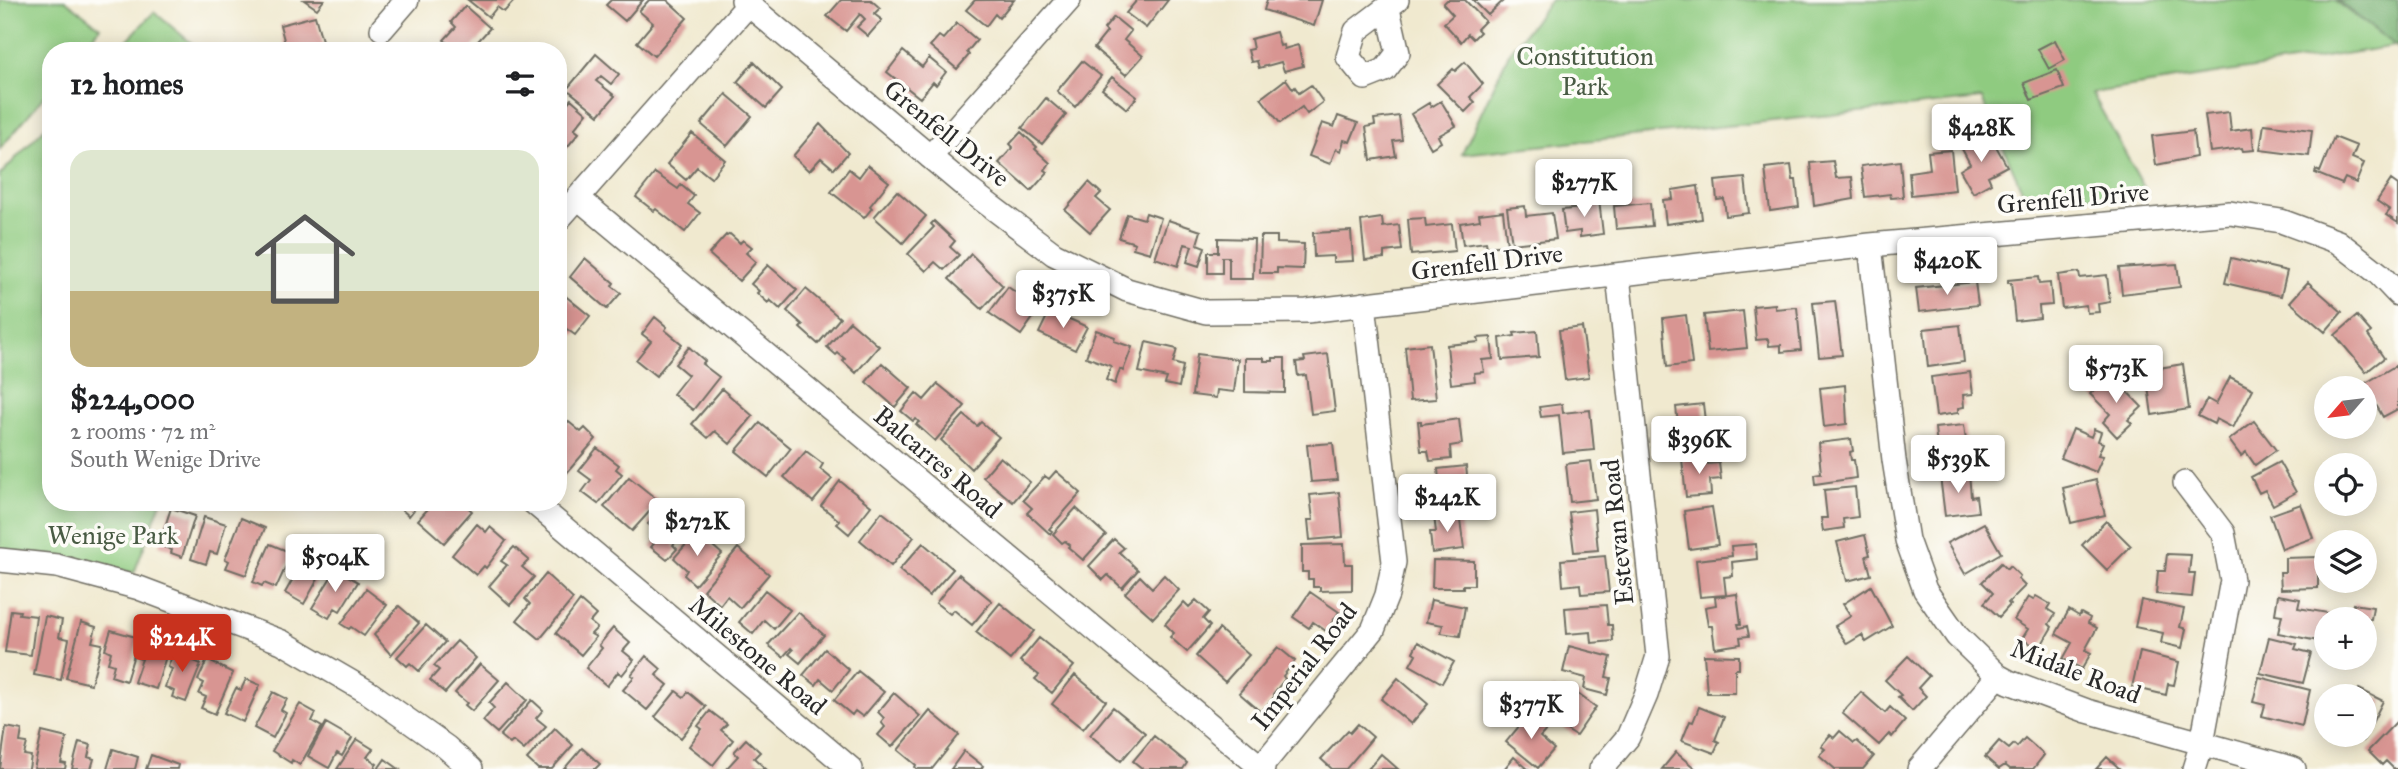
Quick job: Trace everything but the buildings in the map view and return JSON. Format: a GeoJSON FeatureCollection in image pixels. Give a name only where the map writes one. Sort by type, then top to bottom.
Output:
{"type":"FeatureCollection","features":[{"type":"Feature","properties":{"kind":"street"},"geometry":{"type":"LineString","coordinates":[[382,29],[407,0]]}},
{"type":"Feature","properties":{"kind":"street"},"geometry":{"type":"LineString","coordinates":[[930,157],[1069,0]]}},
{"type":"Feature","properties":{"kind":"street"},"geometry":{"type":"LineString","coordinates":[[567,210],[746,2]]}},
{"type":"Feature","properties":{"kind":"street","name":"Grenfell Drive"},"geometry":{"type":"LineString","coordinates":[[746,2],[930,157],[1054,254],[1127,290],[1206,312],[1307,311],[1870,245],[2230,213],[2281,221],[2338,242],[2378,273],[2398,294]]}},
{"type":"Feature","properties":{"kind":"street","name":"Balcarres Road"},"geometry":{"type":"LineString","coordinates":[[578,198],[1262,768]]}},
{"type":"Feature","properties":{"kind":"street","name":"Midale Road"},"geometry":{"type":"LineString","coordinates":[[1870,245],[1894,460],[1907,540],[1925,590],[1957,636],[1997,676],[2087,711],[2294,769]]}},
{"type":"Feature","properties":{"kind":"street","name":"Estevan Road"},"geometry":{"type":"LineString","coordinates":[[1601,769],[1628,737],[1647,695],[1658,656],[1618,275]]}},
{"type":"Feature","properties":{"kind":"street","name":"Imperial Road"},"geometry":{"type":"LineString","coordinates":[[1262,768],[1373,630],[1387,595],[1394,562],[1364,304]]}},
{"type":"Feature","properties":{"kind":"street"},"geometry":{"type":"LineString","coordinates":[[2185,483],[2223,533],[2232,580],[2202,743],[2194,769]]}},
{"type":"Feature","properties":{"kind":"street","name":"Milestone Road"},"geometry":{"type":"LineString","coordinates":[[544,511],[851,769]]}},
{"type":"Feature","properties":{"kind":"street"},"geometry":{"type":"LineString","coordinates":[[0,560],[57,566],[139,587],[282,642],[368,691],[446,747],[471,769]]}},
{"type":"Feature","properties":{"kind":"street"},"geometry":{"type":"LineString","coordinates":[[1919,769],[1997,676]]}},
{"type":"Feature","properties":{"kind":"green space"},"geometry":{"type":"Polygon","coordinates":[[[0,0],[65,0],[100,27],[88,42],[42,42],[42,99],[0,149],[0,0]]]}},
{"type":"Feature","properties":{"kind":"green space","name":"Constitution Park"},"geometry":{"type":"Polygon","coordinates":[[[1551,0],[2334,0],[2396,46],[2092,93],[2147,193],[2026,199],[1982,99],[1462,154],[1509,53],[1551,0]]]}},
{"type":"Feature","properties":{"kind":"green space"},"geometry":{"type":"Polygon","coordinates":[[[2337,0],[2398,0],[2398,48],[2396,46],[2337,0]]]}},
{"type":"Feature","properties":{"kind":"green space"},"geometry":{"type":"Polygon","coordinates":[[[154,12],[190,42],[126,42],[154,12]]]}},
{"type":"Feature","properties":{"kind":"green space","name":"Wenige Park"},"geometry":{"type":"Polygon","coordinates":[[[42,131],[42,511],[158,511],[134,573],[55,556],[0,550],[0,175],[42,131]]]}}]}
